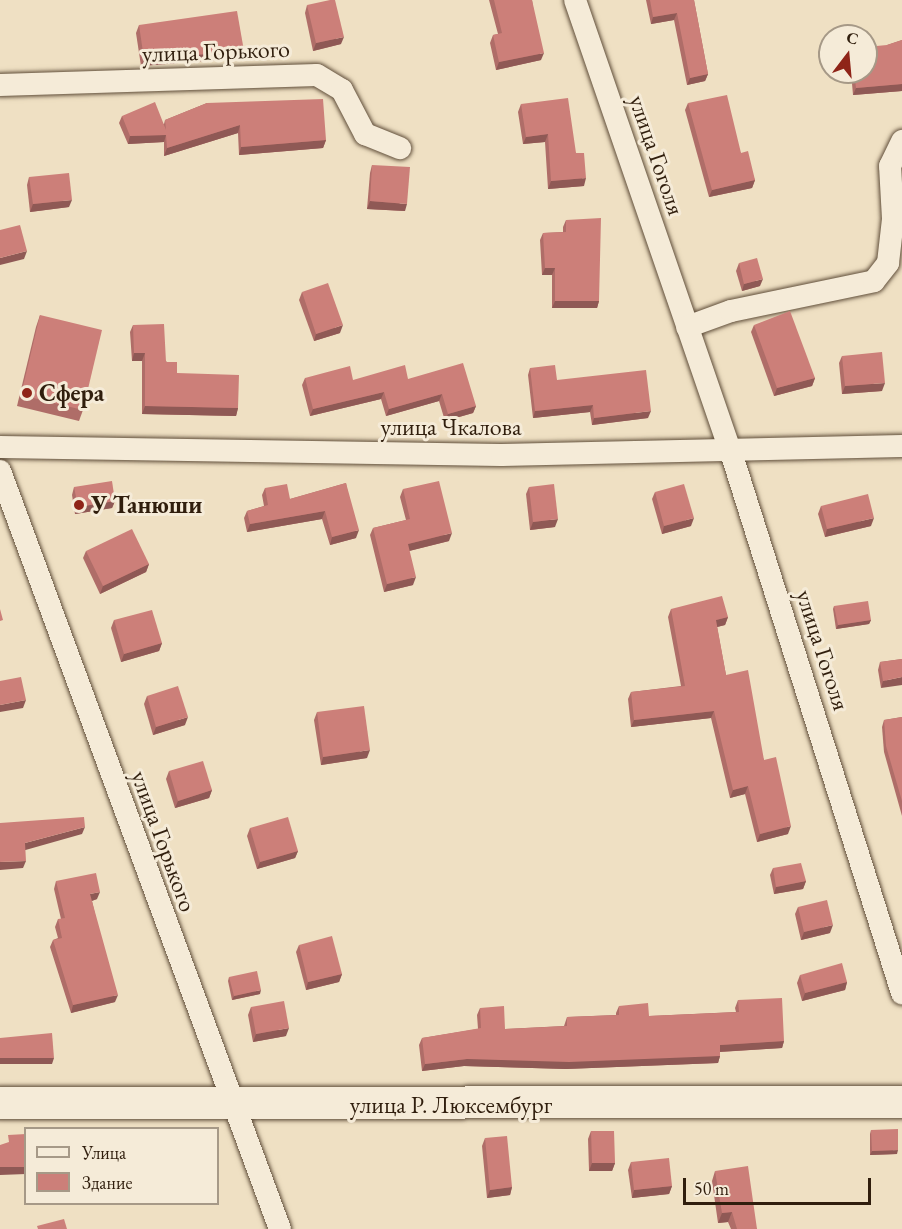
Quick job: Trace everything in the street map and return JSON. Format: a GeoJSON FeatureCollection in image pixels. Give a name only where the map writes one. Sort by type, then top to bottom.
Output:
{"type":"FeatureCollection","features":[{"type":"Feature","properties":{"kind":"street","name":"улица Гоголя"},"geometry":{"type":"LineString","coordinates":[[575,0],[730,449],[902,993]]}},
{"type":"Feature","properties":{"kind":"street","name":"улица Горького"},"geometry":{"type":"LineString","coordinates":[[0,85],[316,75],[342,90],[365,134],[400,148]]}},
{"type":"Feature","properties":{"kind":"street"},"geometry":{"type":"LineString","coordinates":[[687,327],[731,311],[874,281],[888,264],[893,219],[890,166],[902,141]]}},
{"type":"Feature","properties":{"kind":"street","name":"улица Чкалова"},"geometry":{"type":"LineString","coordinates":[[0,447],[502,455],[902,446]]}},
{"type":"Feature","properties":{"kind":"street","name":"улица Горького"},"geometry":{"type":"LineString","coordinates":[[0,471],[232,1105],[280,1229]]}},
{"type":"Feature","properties":{"kind":"street","name":"улица Р. Люксембург"},"geometry":{"type":"LineString","coordinates":[[0,1103],[232,1105],[902,1102]]}},
{"type":"Feature","properties":{"kind":"building"},"geometry":{"type":"Polygon","coordinates":[[[335,0],[344,37],[316,43],[307,5],[335,0]]]}},
{"type":"Feature","properties":{"kind":"building"},"geometry":{"type":"Polygon","coordinates":[[[494,0],[532,0],[544,53],[499,62],[493,35],[502,33],[494,0]]]}},
{"type":"Feature","properties":{"kind":"building"},"geometry":{"type":"Polygon","coordinates":[[[650,0],[694,0],[708,74],[690,78],[677,13],[653,17],[650,0]]]}},
{"type":"Feature","properties":{"kind":"building"},"geometry":{"type":"Polygon","coordinates":[[[237,11],[244,51],[144,59],[139,25],[237,11]]]}},
{"type":"Feature","properties":{"kind":"building"},"geometry":{"type":"Polygon","coordinates":[[[902,40],[902,84],[856,88],[856,84],[878,84],[878,46],[902,40]]]}},
{"type":"Feature","properties":{"kind":"building"},"geometry":{"type":"Polygon","coordinates":[[[727,95],[741,153],[748,151],[755,180],[712,190],[688,103],[727,95]]]}},
{"type":"Feature","properties":{"kind":"building"},"geometry":{"type":"Polygon","coordinates":[[[568,98],[576,153],[584,153],[586,178],[551,181],[548,134],[526,137],[521,104],[568,98]]]}},
{"type":"Feature","properties":{"kind":"building"},"geometry":{"type":"Polygon","coordinates":[[[323,99],[326,140],[241,147],[240,125],[167,148],[166,135],[130,136],[122,116],[155,102],[166,130],[165,120],[207,103],[323,99]]]}},
{"type":"Feature","properties":{"kind":"building"},"geometry":{"type":"Polygon","coordinates":[[[372,165],[410,167],[407,204],[370,201],[372,165]]]}},
{"type":"Feature","properties":{"kind":"building"},"geometry":{"type":"Polygon","coordinates":[[[69,173],[72,200],[33,204],[29,177],[69,173]]]}},
{"type":"Feature","properties":{"kind":"building"},"geometry":{"type":"Polygon","coordinates":[[[601,218],[599,301],[555,301],[555,268],[545,268],[543,233],[566,232],[566,220],[601,218]]]}},
{"type":"Feature","properties":{"kind":"building"},"geometry":{"type":"Polygon","coordinates":[[[20,225],[27,251],[0,258],[0,230],[20,225]]]}},
{"type":"Feature","properties":{"kind":"building"},"geometry":{"type":"Polygon","coordinates":[[[757,258],[763,279],[744,284],[739,263],[757,258]]]}},
{"type":"Feature","properties":{"kind":"building"},"geometry":{"type":"Polygon","coordinates":[[[328,283],[343,325],[316,334],[302,292],[328,283]]]}},
{"type":"Feature","properties":{"kind":"building"},"geometry":{"type":"Polygon","coordinates":[[[790,311],[815,378],[777,388],[754,325],[790,311]]]}},
{"type":"Feature","properties":{"kind":"building"},"geometry":{"type":"Polygon","coordinates":[[[40,315],[102,330],[83,410],[21,395],[40,315]]]}},
{"type":"Feature","properties":{"kind":"building"},"geometry":{"type":"Polygon","coordinates":[[[164,324],[166,362],[177,362],[177,373],[239,375],[238,408],[145,406],[145,353],[134,353],[133,325],[164,324]]]}},
{"type":"Feature","properties":{"kind":"building"},"geometry":{"type":"Polygon","coordinates":[[[882,352],[885,383],[845,386],[842,356],[882,352]]]}},
{"type":"Feature","properties":{"kind":"building"},"geometry":{"type":"Polygon","coordinates":[[[463,363],[476,406],[448,414],[442,394],[389,409],[384,392],[313,409],[305,378],[350,366],[353,380],[405,365],[408,379],[463,363]]]}},
{"type":"Feature","properties":{"kind":"building"},"geometry":{"type":"Polygon","coordinates":[[[555,365],[557,380],[646,370],[651,411],[594,418],[593,405],[535,411],[530,368],[555,365]]]}},
{"type":"Feature","properties":{"kind":"building"},"geometry":{"type":"Polygon","coordinates":[[[112,481],[115,501],[78,507],[74,487],[112,481]]]}},
{"type":"Feature","properties":{"kind":"building"},"geometry":{"type":"Polygon","coordinates":[[[439,481],[452,533],[408,544],[416,577],[387,584],[373,528],[410,519],[403,489],[439,481]]]}},
{"type":"Feature","properties":{"kind":"building"},"geometry":{"type":"Polygon","coordinates":[[[346,483],[359,530],[332,537],[325,511],[250,524],[247,511],[268,505],[265,488],[287,484],[290,499],[346,483]]]}},
{"type":"Feature","properties":{"kind":"building"},"geometry":{"type":"Polygon","coordinates":[[[554,484],[558,519],[533,522],[529,487],[554,484]]]}},
{"type":"Feature","properties":{"kind":"building"},"geometry":{"type":"Polygon","coordinates":[[[684,484],[694,518],[664,526],[655,492],[684,484]]]}},
{"type":"Feature","properties":{"kind":"building"},"geometry":{"type":"Polygon","coordinates":[[[868,494],[874,518],[827,529],[821,506],[868,494]]]}},
{"type":"Feature","properties":{"kind":"building"},"geometry":{"type":"Polygon","coordinates":[[[132,529],[149,564],[103,586],[86,551],[132,529]]]}},
{"type":"Feature","properties":{"kind":"building"},"geometry":{"type":"Polygon","coordinates":[[[722,596],[728,617],[716,620],[726,675],[748,670],[764,760],[776,757],[791,826],[760,834],[748,786],[733,790],[714,711],[634,720],[631,692],[685,686],[671,609],[722,596]]]}},
{"type":"Feature","properties":{"kind":"building"},"geometry":{"type":"Polygon","coordinates":[[[868,601],[871,620],[838,625],[834,606],[868,601]]]}},
{"type":"Feature","properties":{"kind":"building"},"geometry":{"type":"Polygon","coordinates":[[[152,610],[162,643],[124,654],[114,620],[152,610]]]}},
{"type":"Feature","properties":{"kind":"building"},"geometry":{"type":"Polygon","coordinates":[[[902,659],[902,677],[883,681],[880,662],[902,659]]]}},
{"type":"Feature","properties":{"kind":"building"},"geometry":{"type":"Polygon","coordinates":[[[21,677],[26,700],[0,705],[0,681],[21,677]]]}},
{"type":"Feature","properties":{"kind":"building"},"geometry":{"type":"Polygon","coordinates":[[[178,686],[188,717],[156,727],[147,696],[178,686]]]}},
{"type":"Feature","properties":{"kind":"building"},"geometry":{"type":"Polygon","coordinates":[[[364,706],[370,750],[323,757],[317,712],[364,706]]]}},
{"type":"Feature","properties":{"kind":"building"},"geometry":{"type":"Polygon","coordinates":[[[902,717],[902,801],[886,746],[884,720],[902,717]]]}},
{"type":"Feature","properties":{"kind":"building"},"geometry":{"type":"Polygon","coordinates":[[[203,761],[212,790],[178,801],[169,771],[203,761]]]}},
{"type":"Feature","properties":{"kind":"building"},"geometry":{"type":"Polygon","coordinates":[[[84,817],[85,827],[25,843],[26,861],[0,862],[0,823],[84,817]]]}},
{"type":"Feature","properties":{"kind":"building"},"geometry":{"type":"Polygon","coordinates":[[[288,817],[298,851],[260,862],[250,828],[288,817]]]}},
{"type":"Feature","properties":{"kind":"building"},"geometry":{"type":"Polygon","coordinates":[[[801,863],[806,881],[776,887],[773,868],[801,863]]]}},
{"type":"Feature","properties":{"kind":"building"},"geometry":{"type":"Polygon","coordinates":[[[96,873],[100,892],[90,894],[118,995],[73,1005],[53,940],[62,938],[58,919],[65,918],[56,881],[96,873]]]}},
{"type":"Feature","properties":{"kind":"building"},"geometry":{"type":"Polygon","coordinates":[[[827,900],[833,925],[804,932],[798,907],[827,900]]]}},
{"type":"Feature","properties":{"kind":"building"},"geometry":{"type":"Polygon","coordinates":[[[332,936],[342,974],[308,982],[299,945],[332,936]]]}},
{"type":"Feature","properties":{"kind":"building"},"geometry":{"type":"Polygon","coordinates":[[[842,963],[847,982],[805,993],[800,975],[842,963]]]}},
{"type":"Feature","properties":{"kind":"building"},"geometry":{"type":"Polygon","coordinates":[[[257,971],[261,990],[234,996],[229,977],[257,971]]]}},
{"type":"Feature","properties":{"kind":"building"},"geometry":{"type":"Polygon","coordinates":[[[782,998],[784,1041],[720,1045],[720,1056],[569,1062],[467,1059],[425,1064],[422,1038],[481,1028],[480,1008],[504,1006],[505,1029],[567,1026],[567,1017],[619,1015],[619,1006],[648,1003],[649,1016],[739,1012],[738,1000],[782,998]]]}},
{"type":"Feature","properties":{"kind":"building"},"geometry":{"type":"Polygon","coordinates":[[[284,1001],[289,1028],[256,1034],[251,1007],[284,1001]]]}},
{"type":"Feature","properties":{"kind":"building"},"geometry":{"type":"Polygon","coordinates":[[[52,1033],[54,1058],[0,1058],[0,1038],[52,1033]]]}},
{"type":"Feature","properties":{"kind":"building"},"geometry":{"type":"Polygon","coordinates":[[[898,1129],[898,1150],[872,1151],[871,1130],[898,1129]]]}},
{"type":"Feature","properties":{"kind":"building"},"geometry":{"type":"Polygon","coordinates":[[[591,1131],[614,1131],[615,1163],[592,1163],[591,1131]]]}},
{"type":"Feature","properties":{"kind":"building"},"geometry":{"type":"Polygon","coordinates":[[[24,1134],[24,1167],[0,1167],[0,1145],[9,1142],[8,1135],[24,1134]]]}},
{"type":"Feature","properties":{"kind":"building"},"geometry":{"type":"Polygon","coordinates":[[[507,1136],[512,1187],[490,1190],[485,1138],[507,1136]]]}},
{"type":"Feature","properties":{"kind":"building"},"geometry":{"type":"Polygon","coordinates":[[[669,1158],[672,1186],[634,1190],[631,1162],[669,1158]]]}},
{"type":"Feature","properties":{"kind":"building"},"geometry":{"type":"Polygon","coordinates":[[[748,1166],[757,1229],[737,1229],[732,1212],[722,1213],[715,1171],[748,1166]]]}},
{"type":"Feature","properties":{"kind":"building"},"geometry":{"type":"Polygon","coordinates":[[[64,1219],[67,1229],[38,1229],[37,1226],[64,1219]]]}},
{"type":"Feature","properties":{"kind":"place","name":"Сфера"},"geometry":{"type":"Point","coordinates":[27,393]}},
{"type":"Feature","properties":{"kind":"place","name":"У Танюши"},"geometry":{"type":"Point","coordinates":[79,505]}}]}
